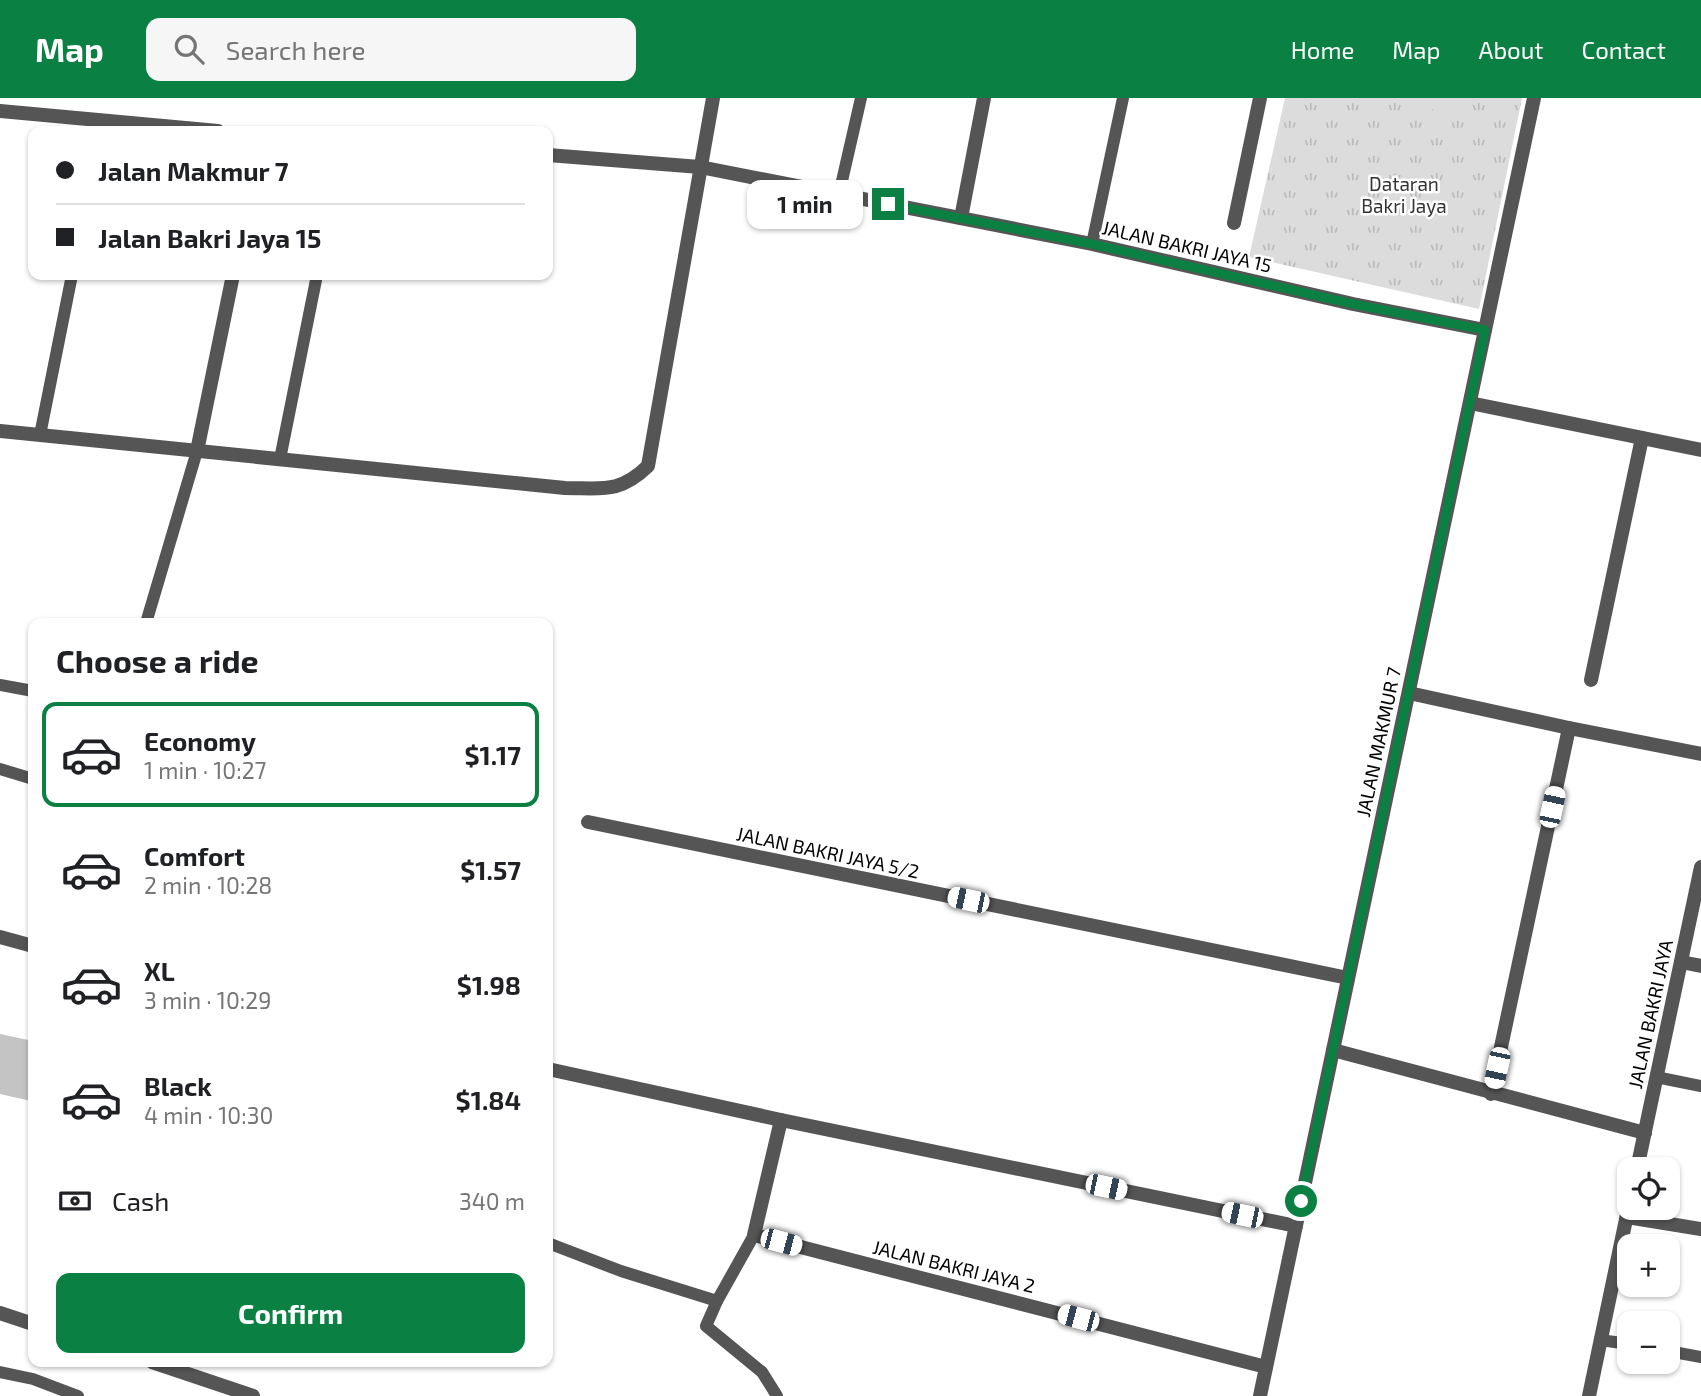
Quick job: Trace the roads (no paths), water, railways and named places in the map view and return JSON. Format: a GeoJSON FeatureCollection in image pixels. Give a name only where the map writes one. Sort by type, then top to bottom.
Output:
{"type":"FeatureCollection","features":[{"type":"Feature","properties":{"kind":"street"},"geometry":{"type":"LineString","coordinates":[[0,431],[565,488],[617,488],[635,478],[648,466],[713,98]]}},
{"type":"Feature","properties":{"kind":"street"},"geometry":{"type":"LineString","coordinates":[[961,218],[984,98]]}},
{"type":"Feature","properties":{"kind":"street"},"geometry":{"type":"LineString","coordinates":[[1234,223],[1260,98]]}},
{"type":"Feature","properties":{"kind":"street","name":"JALAN MAKMUR 7"},"geometry":{"type":"LineString","coordinates":[[1264,1395],[1266,1367],[1534,98]]}},
{"type":"Feature","properties":{"kind":"street"},"geometry":{"type":"LineString","coordinates":[[0,111],[102,126]]}},
{"type":"Feature","properties":{"kind":"street","name":"JALAN BAKRI JAYA 15"},"geometry":{"type":"LineString","coordinates":[[553,155],[700,167],[1092,244],[1353,304],[1485,330]]}},
{"type":"Feature","properties":{"kind":"street"},"geometry":{"type":"LineString","coordinates":[[197,451],[232,280]]}},
{"type":"Feature","properties":{"kind":"street"},"geometry":{"type":"LineString","coordinates":[[1470,403],[1701,450]]}},
{"type":"Feature","properties":{"kind":"street"},"geometry":{"type":"LineString","coordinates":[[1591,680],[1642,438]]}},
{"type":"Feature","properties":{"kind":"street"},"geometry":{"type":"LineString","coordinates":[[1409,693],[1701,754]]}},
{"type":"Feature","properties":{"kind":"street"},"geometry":{"type":"LineString","coordinates":[[1491,1094],[1569,728]]}},
{"type":"Feature","properties":{"kind":"street","name":"JALAN BAKRI JAYA 5/2"},"geometry":{"type":"LineString","coordinates":[[588,822],[1348,978]]}},
{"type":"Feature","properties":{"kind":"street","name":"JALAN BAKRI JAYA"},"geometry":{"type":"LineString","coordinates":[[1640,1157],[1701,867]]}},
{"type":"Feature","properties":{"kind":"street"},"geometry":{"type":"LineString","coordinates":[[0,937],[28,945]]}},
{"type":"Feature","properties":{"kind":"street"},"geometry":{"type":"LineString","coordinates":[[1681,962],[1701,966]]}},
{"type":"Feature","properties":{"kind":"street"},"geometry":{"type":"LineString","coordinates":[[1333,1050],[1645,1133]]}},
{"type":"Feature","properties":{"kind":"street"},"geometry":{"type":"LineString","coordinates":[[553,1070],[1296,1226]]}},
{"type":"Feature","properties":{"kind":"street"},"geometry":{"type":"LineString","coordinates":[[754,1235],[781,1120]]}},
{"type":"Feature","properties":{"kind":"street"},"geometry":{"type":"LineString","coordinates":[[1589,1396],[1626,1220]]}},
{"type":"Feature","properties":{"kind":"street"},"geometry":{"type":"LineString","coordinates":[[1664,1220],[1701,1229]]}},
{"type":"Feature","properties":{"kind":"street","name":"JALAN BAKRI JAYA 2"},"geometry":{"type":"LineString","coordinates":[[754,1235],[1266,1367]]}},
{"type":"Feature","properties":{"kind":"street"},"geometry":{"type":"LineString","coordinates":[[0,1313],[28,1322]]}},
{"type":"Feature","properties":{"kind":"street"},"geometry":{"type":"LineString","coordinates":[[167,1367],[253,1396]]}},
{"type":"Feature","properties":{"kind":"lane"},"geometry":{"type":"LineString","coordinates":[[839,194],[861,98]]}},
{"type":"Feature","properties":{"kind":"lane"},"geometry":{"type":"LineString","coordinates":[[1092,244],[1123,98]]}},
{"type":"Feature","properties":{"kind":"lane"},"geometry":{"type":"LineString","coordinates":[[40,435],[71,280]]}},
{"type":"Feature","properties":{"kind":"lane"},"geometry":{"type":"LineString","coordinates":[[280,459],[316,280]]}},
{"type":"Feature","properties":{"kind":"lane"},"geometry":{"type":"LineString","coordinates":[[147,618],[197,451]]}},
{"type":"Feature","properties":{"kind":"lane"},"geometry":{"type":"LineString","coordinates":[[0,685],[28,690]]}},
{"type":"Feature","properties":{"kind":"lane"},"geometry":{"type":"LineString","coordinates":[[0,769],[28,777]]}},
{"type":"Feature","properties":{"kind":"lane"},"geometry":{"type":"LineString","coordinates":[[1656,1077],[1701,1086]]}},
{"type":"Feature","properties":{"kind":"lane"},"geometry":{"type":"LineString","coordinates":[[754,1235],[706,1326],[762,1373],[777,1396]]}},
{"type":"Feature","properties":{"kind":"lane"},"geometry":{"type":"LineString","coordinates":[[553,1245],[621,1271],[717,1301]]}},
{"type":"Feature","properties":{"kind":"lane"},"geometry":{"type":"LineString","coordinates":[[1600,1340],[1617,1343]]}},
{"type":"Feature","properties":{"kind":"lane"},"geometry":{"type":"LineString","coordinates":[[1680,1353],[1701,1357]]}},
{"type":"Feature","properties":{"kind":"lane"},"geometry":{"type":"LineString","coordinates":[[0,1372],[33,1379],[78,1396]]}},
{"type":"Feature","properties":{"kind":"park label","name":"Dataran Bakri Jaya"},"geometry":{"type":"Point","coordinates":[1404,194]}}]}
